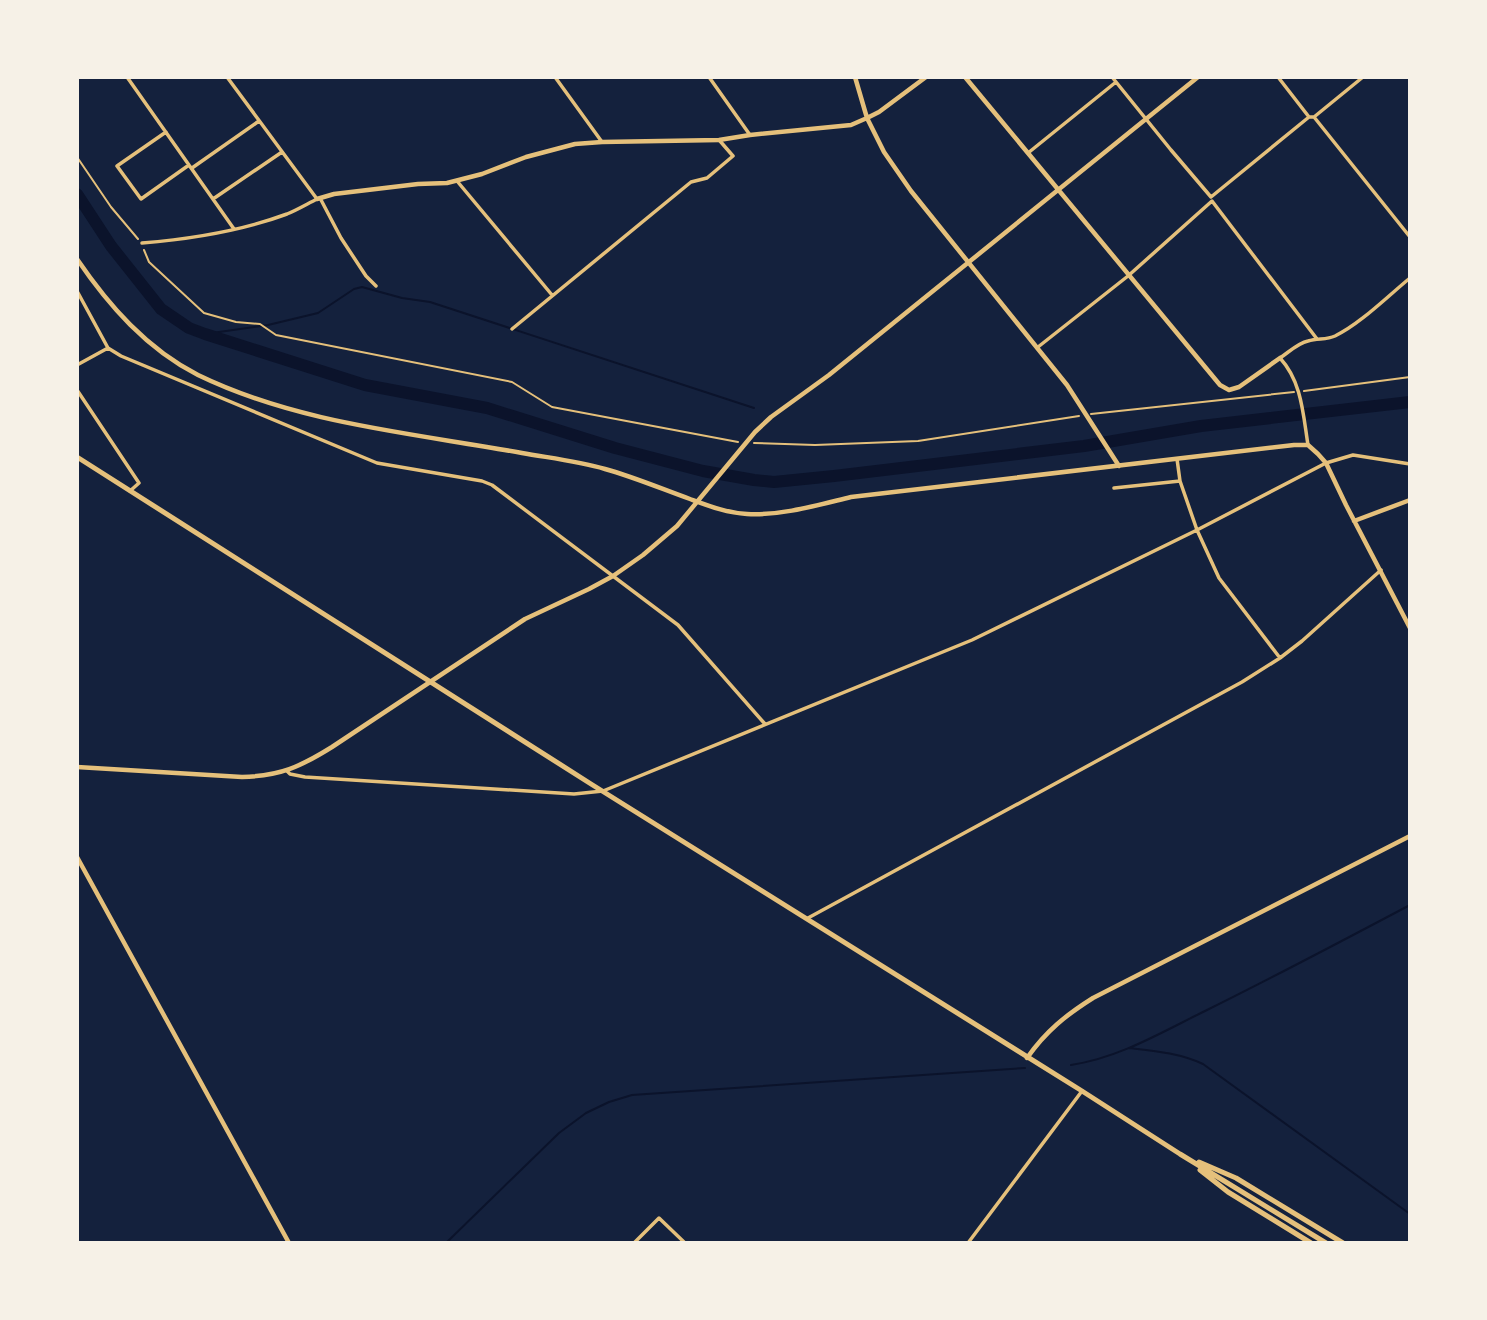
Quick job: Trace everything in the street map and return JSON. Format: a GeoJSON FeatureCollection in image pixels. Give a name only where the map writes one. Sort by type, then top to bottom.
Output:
{"type":"FeatureCollection","features":[{"type":"Feature","properties":{"kind":"main road"},"geometry":{"type":"LineString","coordinates":[[77,457],[1027,1058],[1326,1243]]}},
{"type":"Feature","properties":{"kind":"main road"},"geometry":{"type":"LineString","coordinates":[[1180,1154],[1228,1192],[1311,1243]]}},
{"type":"Feature","properties":{"kind":"main road"},"geometry":{"type":"LineString","coordinates":[[1180,1154],[1236,1178],[1343,1243]]}},
{"type":"Feature","properties":{"kind":"street"},"geometry":{"type":"LineString","coordinates":[[127,77],[234,229]]}},
{"type":"Feature","properties":{"kind":"street"},"geometry":{"type":"LineString","coordinates":[[227,77],[318,199],[366,276],[376,286]]}},
{"type":"Feature","properties":{"kind":"street"},"geometry":{"type":"LineString","coordinates":[[555,77],[602,142]]}},
{"type":"Feature","properties":{"kind":"street"},"geometry":{"type":"LineString","coordinates":[[709,77],[750,135]]}},
{"type":"Feature","properties":{"kind":"street"},"geometry":{"type":"LineString","coordinates":[[855,77],[867,118],[884,152],[911,191],[1038,347],[1118,464]]}},
{"type":"Feature","properties":{"kind":"street"},"geometry":{"type":"LineString","coordinates":[[142,243],[234,229],[288,214],[334,194],[457,181],[557,148],[575,145],[719,140],[851,125],[903,95],[926,77]]}},
{"type":"Feature","properties":{"kind":"street"},"geometry":{"type":"LineString","coordinates":[[965,77],[1128,276],[1220,385],[1229,390],[1239,387],[1304,341],[1327,339],[1350,327],[1410,278]]}},
{"type":"Feature","properties":{"kind":"street"},"geometry":{"type":"LineString","coordinates":[[1112,77],[1211,199],[1317,339]]}},
{"type":"Feature","properties":{"kind":"street"},"geometry":{"type":"LineString","coordinates":[[77,767],[242,777],[287,771],[332,747],[525,619],[613,576],[677,526],[743,445],[771,417],[829,376],[1198,77]]}},
{"type":"Feature","properties":{"kind":"street"},"geometry":{"type":"LineString","coordinates":[[1278,77],[1410,237]]}},
{"type":"Feature","properties":{"kind":"street"},"geometry":{"type":"LineString","coordinates":[[1038,347],[1128,276],[1211,199],[1363,77]]}},
{"type":"Feature","properties":{"kind":"street"},"geometry":{"type":"LineString","coordinates":[[1028,153],[1116,82]]}},
{"type":"Feature","properties":{"kind":"street"},"geometry":{"type":"LineString","coordinates":[[166,132],[117,166],[141,199],[259,121]]}},
{"type":"Feature","properties":{"kind":"street"},"geometry":{"type":"LineString","coordinates":[[512,329],[691,182],[707,178],[733,156],[719,140]]}},
{"type":"Feature","properties":{"kind":"street"},"geometry":{"type":"LineString","coordinates":[[213,199],[282,152]]}},
{"type":"Feature","properties":{"kind":"street"},"geometry":{"type":"LineString","coordinates":[[457,181],[552,296]]}},
{"type":"Feature","properties":{"kind":"street"},"geometry":{"type":"LineString","coordinates":[[78,263],[112,306],[154,347],[199,375],[242,394],[293,411],[367,427],[606,469],[725,511],[768,513],[851,497],[1118,464],[1308,445]]}},
{"type":"Feature","properties":{"kind":"street"},"geometry":{"type":"LineString","coordinates":[[77,291],[108,348],[133,361],[377,463],[492,485],[678,625],[765,724]]}},
{"type":"Feature","properties":{"kind":"street"},"geometry":{"type":"LineString","coordinates":[[77,365],[108,348]]}},
{"type":"Feature","properties":{"kind":"street"},"geometry":{"type":"LineString","coordinates":[[1280,358],[1292,374],[1299,390],[1308,445],[1326,463],[1410,628]]}},
{"type":"Feature","properties":{"kind":"street"},"geometry":{"type":"LineString","coordinates":[[77,390],[139,483],[130,491]]}},
{"type":"Feature","properties":{"kind":"street"},"geometry":{"type":"LineString","coordinates":[[287,771],[305,777],[574,794],[603,791],[972,640],[1197,530],[1326,463],[1353,455],[1410,464]]}},
{"type":"Feature","properties":{"kind":"street"},"geometry":{"type":"LineString","coordinates":[[1177,459],[1180,481],[1197,530],[1219,578],[1280,658]]}},
{"type":"Feature","properties":{"kind":"street"},"geometry":{"type":"LineString","coordinates":[[1114,488],[1180,481]]}},
{"type":"Feature","properties":{"kind":"street"},"geometry":{"type":"LineString","coordinates":[[1354,521],[1410,500]]}},
{"type":"Feature","properties":{"kind":"street"},"geometry":{"type":"LineString","coordinates":[[807,919],[1242,682],[1302,641],[1381,570]]}},
{"type":"Feature","properties":{"kind":"street"},"geometry":{"type":"LineString","coordinates":[[1027,1058],[1040,1040],[1059,1022],[1093,998],[1410,836]]}},
{"type":"Feature","properties":{"kind":"street"},"geometry":{"type":"LineString","coordinates":[[77,857],[289,1243]]}},
{"type":"Feature","properties":{"kind":"street"},"geometry":{"type":"LineString","coordinates":[[968,1243],[1082,1091]]}},
{"type":"Feature","properties":{"kind":"street"},"geometry":{"type":"LineString","coordinates":[[634,1243],[659,1218],[685,1243]]}},
{"type":"Feature","properties":{"kind":"path"},"geometry":{"type":"LineString","coordinates":[[77,157],[111,208],[142,243],[149,262],[204,313],[236,322],[260,324],[276,335],[512,382],[552,407],[743,445],[918,441],[1087,415],[1410,377]]}},
{"type":"Feature","properties":{"kind":"waterway"},"geometry":{"type":"LineString","coordinates":[[77,194],[111,246],[161,309],[189,328],[365,385],[487,408],[615,448],[703,471],[754,480],[774,482],[834,476],[1084,446],[1201,426],[1410,402]]}},
{"type":"Feature","properties":{"kind":"waterway"},"geometry":{"type":"LineString","coordinates":[[205,334],[268,325],[318,313],[354,289],[362,287],[402,298],[430,302],[754,408]]}},
{"type":"Feature","properties":{"kind":"waterway"},"geometry":{"type":"LineString","coordinates":[[1071,1065],[1106,1057],[1140,1043],[1410,905]]}},
{"type":"Feature","properties":{"kind":"waterway"},"geometry":{"type":"LineString","coordinates":[[1129,1048],[1158,1051],[1203,1064],[1410,1214]]}},
{"type":"Feature","properties":{"kind":"waterway"},"geometry":{"type":"LineString","coordinates":[[446,1243],[559,1133],[586,1113],[632,1095],[1025,1068]]}}]}
